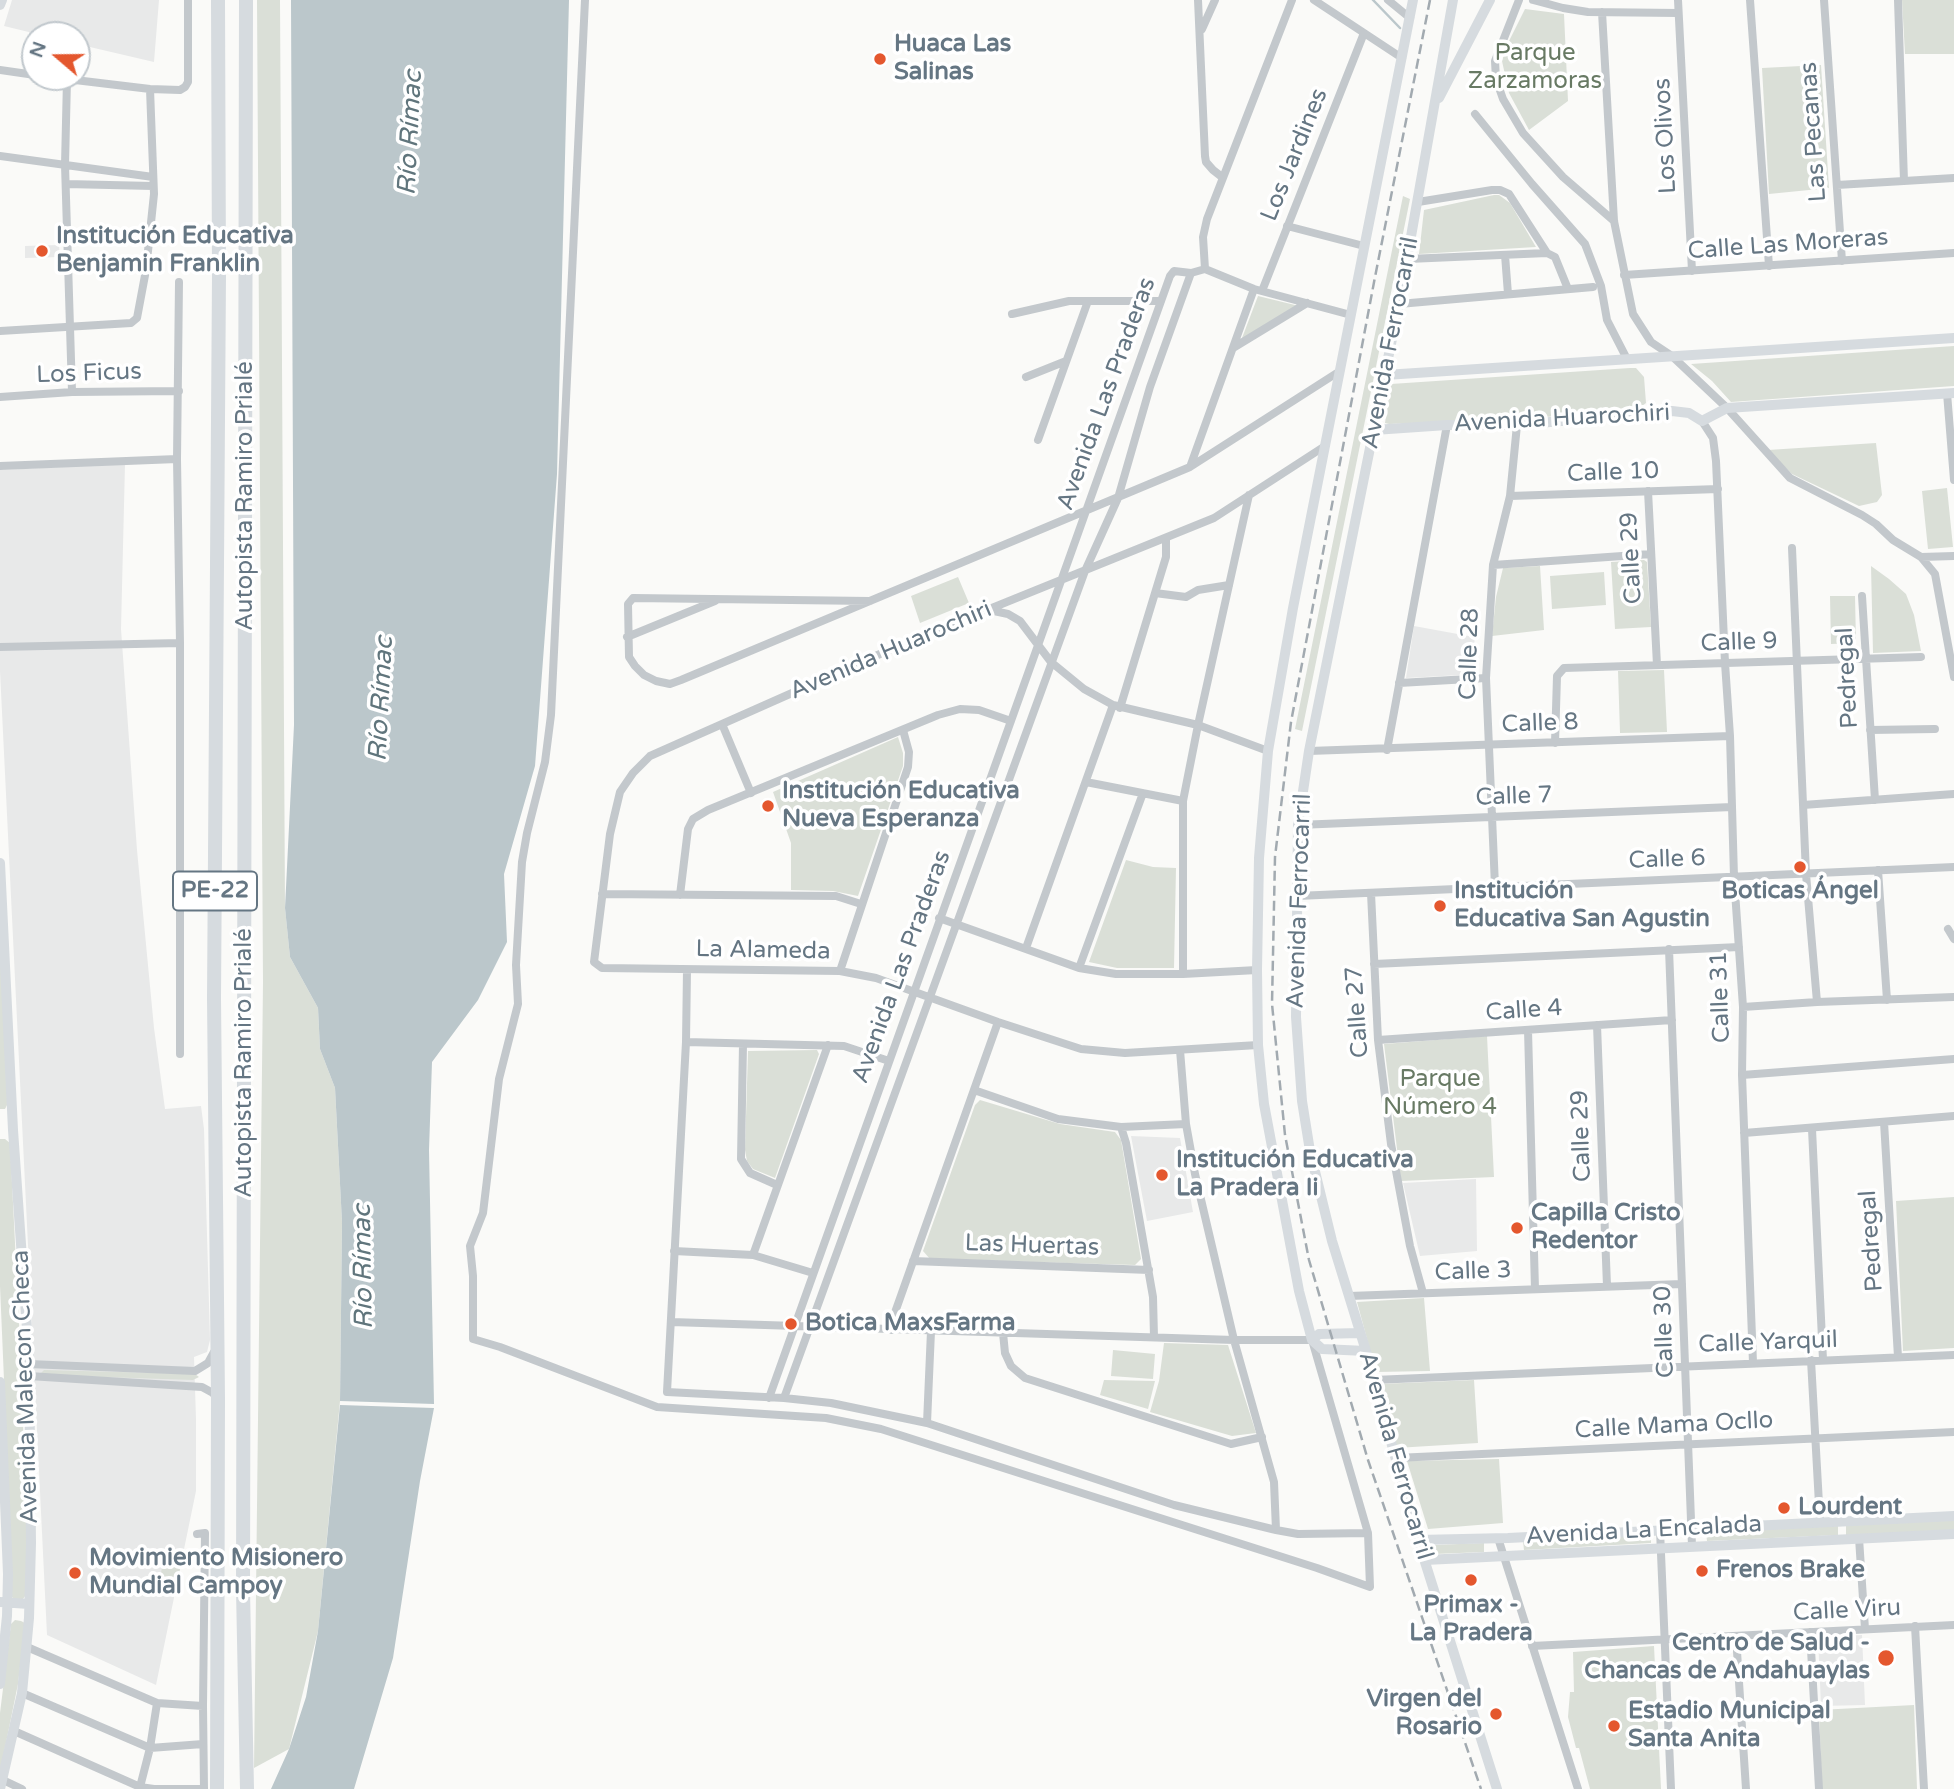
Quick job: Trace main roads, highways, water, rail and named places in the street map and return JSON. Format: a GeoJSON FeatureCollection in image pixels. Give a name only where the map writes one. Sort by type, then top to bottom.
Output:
{"type":"FeatureCollection","features":[{"type":"Feature","properties":{"kind":"highway","name":"Autopista Ramiro Prialé"},"geometry":{"type":"LineString","coordinates":[[210,1787],[218,1399],[214,984],[219,275],[218,0]]}},
{"type":"Feature","properties":{"kind":"highway","name":"Autopista Ramiro Prialé"},"geometry":{"type":"LineString","coordinates":[[246,0],[243,1590],[247,1783]]}},
{"type":"Feature","properties":{"kind":"water","name":"Río Rímac"},"geometry":{"type":"Polygon","coordinates":[[[291,0],[569,0],[557,474],[535,766],[504,874],[507,942],[478,1000],[432,1062],[429,1150],[434,1404],[340,1401],[342,1222],[335,1088],[320,1049],[318,1008],[290,957],[285,908],[294,725],[291,0]]]}},
{"type":"Feature","properties":{"kind":"water"},"geometry":{"type":"Polygon","coordinates":[[[340,1405],[434,1408],[393,1658],[354,1789],[271,1789],[289,1749],[306,1697],[318,1631],[340,1405]]]}},
{"type":"Feature","properties":{"kind":"waterway"},"geometry":{"type":"LineString","coordinates":[[1373,0],[1400,28]]}},
{"type":"Feature","properties":{"kind":"railway"},"geometry":{"type":"LineString","coordinates":[[1430,0],[1291,722],[1275,857],[1272,1004],[1285,1135],[1309,1260],[1368,1460],[1481,1789]]}},
{"type":"Feature","properties":{"kind":"place","name":"Huaca Las Salinas"},"geometry":{"type":"Point","coordinates":[880,59]}},
{"type":"Feature","properties":{"kind":"place","name":"Institución Educativa Benjamin Franklin"},"geometry":{"type":"Point","coordinates":[42,251]}},
{"type":"Feature","properties":{"kind":"place","name":"Institución Educativa Nueva Esperanza"},"geometry":{"type":"Point","coordinates":[768,806]}},
{"type":"Feature","properties":{"kind":"place","name":"Boticas Ángel"},"geometry":{"type":"Point","coordinates":[1800,867]}},
{"type":"Feature","properties":{"kind":"place","name":"Institución Educativa San Agustin"},"geometry":{"type":"Point","coordinates":[1440,906]}},
{"type":"Feature","properties":{"kind":"place","name":"Institución Educativa La Pradera Ii"},"geometry":{"type":"Point","coordinates":[1162,1175]}},
{"type":"Feature","properties":{"kind":"place","name":"Capilla Cristo Redentor"},"geometry":{"type":"Point","coordinates":[1517,1228]}},
{"type":"Feature","properties":{"kind":"place","name":"Botica MaxsFarma"},"geometry":{"type":"Point","coordinates":[791,1324]}},
{"type":"Feature","properties":{"kind":"place","name":"Lourdent"},"geometry":{"type":"Point","coordinates":[1784,1508]}},
{"type":"Feature","properties":{"kind":"place","name":"Frenos Brake"},"geometry":{"type":"Point","coordinates":[1702,1571]}},
{"type":"Feature","properties":{"kind":"place","name":"Movimiento Misionero Mundial Campoy"},"geometry":{"type":"Point","coordinates":[75,1573]}},
{"type":"Feature","properties":{"kind":"place","name":"Primax - La Pradera"},"geometry":{"type":"Point","coordinates":[1471,1580]}},
{"type":"Feature","properties":{"kind":"place","name":"Centro de Salud - Chancas de Andahuaylas"},"geometry":{"type":"Point","coordinates":[1886,1658]}},
{"type":"Feature","properties":{"kind":"place","name":"Virgen del Rosario"},"geometry":{"type":"Point","coordinates":[1496,1714]}},
{"type":"Feature","properties":{"kind":"place","name":"Estadio Municipal Santa Anita"},"geometry":{"type":"Point","coordinates":[1614,1726]}},
{"type":"Feature","properties":{"kind":"park label","name":"Parque Zarzamoras"},"geometry":{"type":"Point","coordinates":[1535,68]}},
{"type":"Feature","properties":{"kind":"park label","name":"Parque Número 4"},"geometry":{"type":"Point","coordinates":[1440,1094]}}]}
